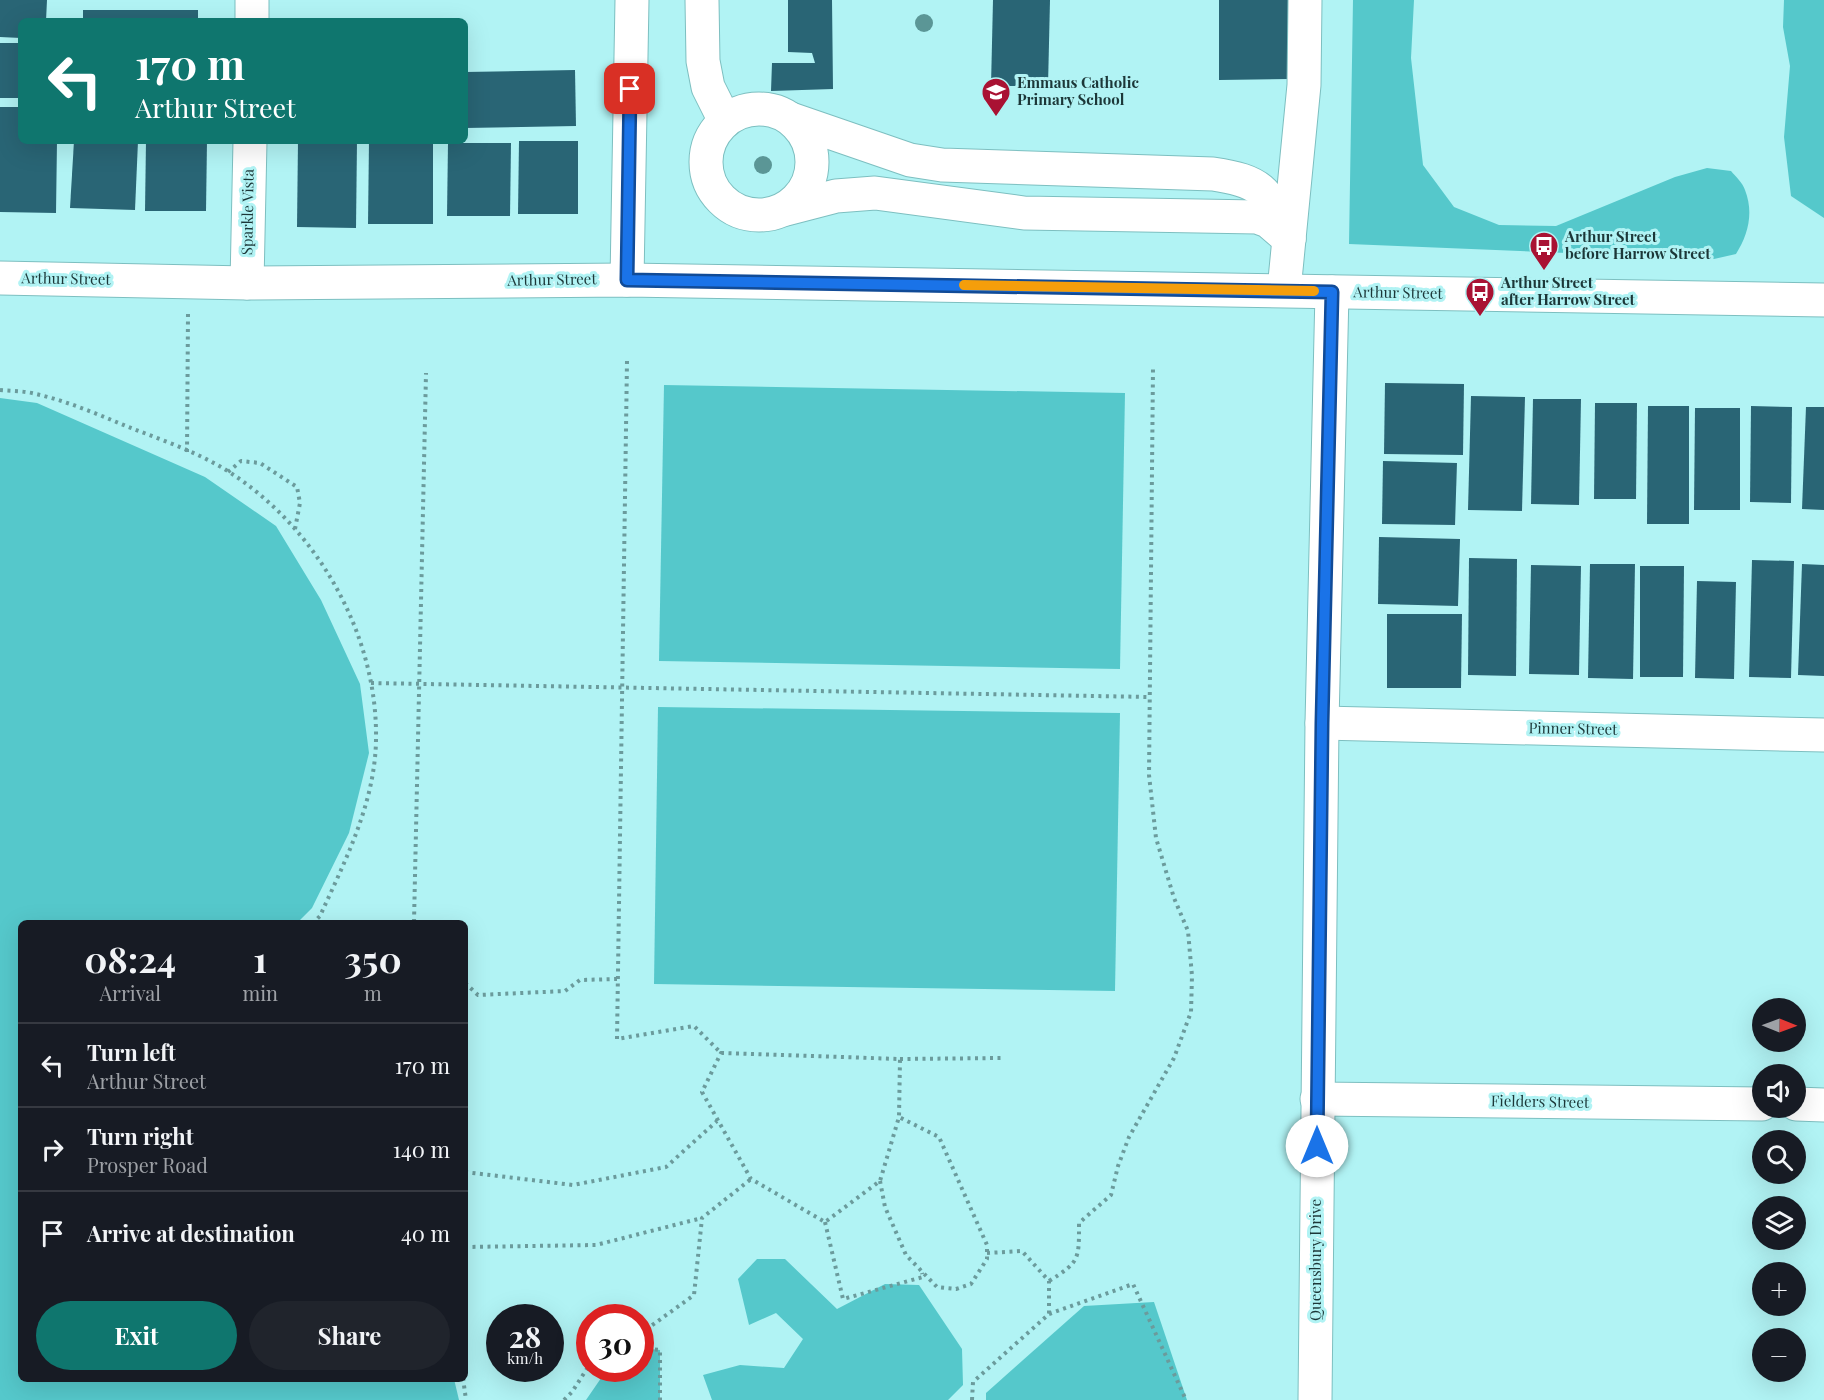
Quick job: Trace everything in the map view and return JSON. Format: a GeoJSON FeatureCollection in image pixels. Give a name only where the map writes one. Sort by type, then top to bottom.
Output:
{"type":"FeatureCollection","features":[{"type":"Feature","properties":{"kind":"street"},"geometry":{"type":"LineString","coordinates":[[252,0],[252,18]]}},
{"type":"Feature","properties":{"kind":"street"},"geometry":{"type":"LineString","coordinates":[[627,280],[632,0]]}},
{"type":"Feature","properties":{"kind":"street"},"geometry":{"type":"LineString","coordinates":[[702,0],[703,61],[708,87],[725,121]]}},
{"type":"Feature","properties":{"kind":"street"},"geometry":{"type":"LineString","coordinates":[[1284,290],[1304,85],[1305,0]]}},
{"type":"Feature","properties":{"kind":"street"},"geometry":{"type":"LineString","coordinates":[[758,109],[775,111],[791,119],[910,160],[942,165],[1213,174],[1240,178],[1268,196],[1289,239],[1268,221],[1257,217],[1024,213],[875,193],[836,196],[770,215],[752,215],[735,210],[721,200],[711,185],[706,169],[707,151],[714,134],[725,121],[740,112],[758,109]]}},
{"type":"Feature","properties":{"kind":"street"},"geometry":{"type":"LineString","coordinates":[[786,209],[800,197],[809,182],[813,165],[811,147],[803,132],[791,119]]}},
{"type":"Feature","properties":{"kind":"street","name":"Sparkle Vista"},"geometry":{"type":"LineString","coordinates":[[247,283],[250,144]]}},
{"type":"Feature","properties":{"kind":"street","name":"Arthur Street"},"geometry":{"type":"LineString","coordinates":[[0,278],[247,283],[627,280],[1824,300]]}},
{"type":"Feature","properties":{"kind":"street","name":"Queensbury Drive"},"geometry":{"type":"LineString","coordinates":[[1316,1400],[1322,723],[1332,292]]}},
{"type":"Feature","properties":{"kind":"street","name":"Pinner Street"},"geometry":{"type":"LineString","coordinates":[[1322,723],[1824,735]]}},
{"type":"Feature","properties":{"kind":"street","name":"Fielders Street"},"geometry":{"type":"LineString","coordinates":[[1317,1099],[1752,1104]]}},
{"type":"Feature","properties":{"kind":"street"},"geometry":{"type":"LineString","coordinates":[[1806,1104],[1824,1105]]}},
{"type":"Feature","properties":{"kind":"path"},"geometry":{"type":"LineString","coordinates":[[187,452],[188,281]]}},
{"type":"Feature","properties":{"kind":"path"},"geometry":{"type":"LineString","coordinates":[[627,361],[616,1039],[694,1026],[720,1053],[900,1059],[1002,1058]]}},
{"type":"Feature","properties":{"kind":"path"},"geometry":{"type":"LineString","coordinates":[[1049,1281],[1072,1267],[1079,1249],[1079,1223],[1111,1195],[1118,1166],[1129,1137],[1174,1059],[1191,1012],[1192,976],[1188,931],[1174,898],[1156,838],[1149,775],[1153,368]]}},
{"type":"Feature","properties":{"kind":"path"},"geometry":{"type":"LineString","coordinates":[[414,920],[426,373]]}},
{"type":"Feature","properties":{"kind":"path"},"geometry":{"type":"LineString","coordinates":[[0,390],[34,393],[90,412],[187,452],[228,472],[257,492],[296,529],[329,574],[352,621],[370,670],[376,740],[372,786],[348,856],[316,920]]}},
{"type":"Feature","properties":{"kind":"path"},"geometry":{"type":"LineString","coordinates":[[228,472],[241,461],[260,463],[297,487],[300,503],[296,529]]}},
{"type":"Feature","properties":{"kind":"path"},"geometry":{"type":"LineString","coordinates":[[371,683],[1150,697]]}},
{"type":"Feature","properties":{"kind":"path"},"geometry":{"type":"LineString","coordinates":[[468,985],[478,995],[565,992],[580,980],[617,980]]}},
{"type":"Feature","properties":{"kind":"path"},"geometry":{"type":"LineString","coordinates":[[720,1053],[702,1092],[751,1179],[825,1222],[843,1299],[923,1277],[922,1271]]}},
{"type":"Feature","properties":{"kind":"path"},"geometry":{"type":"LineString","coordinates":[[899,1117],[939,1137],[987,1245],[987,1259],[971,1284],[956,1289],[937,1287],[906,1255],[885,1208],[880,1181],[899,1117],[900,1059]]}},
{"type":"Feature","properties":{"kind":"path"},"geometry":{"type":"LineString","coordinates":[[468,1172],[573,1185],[666,1167],[717,1120]]}},
{"type":"Feature","properties":{"kind":"path"},"geometry":{"type":"LineString","coordinates":[[468,1247],[596,1245],[702,1218],[751,1179]]}},
{"type":"Feature","properties":{"kind":"path"},"geometry":{"type":"LineString","coordinates":[[825,1222],[880,1181]]}},
{"type":"Feature","properties":{"kind":"path"},"geometry":{"type":"LineString","coordinates":[[654,1324],[694,1295],[702,1218]]}},
{"type":"Feature","properties":{"kind":"path"},"geometry":{"type":"LineString","coordinates":[[987,1253],[1022,1251],[1049,1281],[1049,1314]]}},
{"type":"Feature","properties":{"kind":"path"},"geometry":{"type":"LineString","coordinates":[[972,1400],[973,1382],[1049,1314],[1133,1284],[1186,1400]]}},
{"type":"Feature","properties":{"kind":"path"},"geometry":{"type":"LineString","coordinates":[[654,1349],[660,1350],[660,1400]]}},
{"type":"Feature","properties":{"kind":"path"},"geometry":{"type":"LineString","coordinates":[[464,1382],[466,1400]]}},
{"type":"Feature","properties":{"kind":"path"},"geometry":{"type":"LineString","coordinates":[[564,1400],[578,1382]]}},
{"type":"Feature","properties":{"kind":"shaded area"},"geometry":{"type":"Polygon","coordinates":[[[1353,0],[1414,0],[1411,58],[1423,165],[1454,207],[1499,225],[1556,226],[1675,177],[1707,168],[1731,171],[1744,187],[1749,207],[1744,239],[1736,254],[1714,259],[1349,244],[1353,0]]]}},
{"type":"Feature","properties":{"kind":"shaded area"},"geometry":{"type":"Polygon","coordinates":[[[1784,0],[1824,0],[1824,218],[1791,196],[1784,137],[1790,66],[1783,27],[1784,0]]]}},
{"type":"Feature","properties":{"kind":"shaded area"},"geometry":{"type":"Polygon","coordinates":[[[664,385],[1125,393],[1120,669],[659,661],[664,385]]]}},
{"type":"Feature","properties":{"kind":"shaded area"},"geometry":{"type":"Polygon","coordinates":[[[0,398],[37,403],[205,477],[276,526],[321,600],[360,684],[369,753],[349,833],[312,908],[300,920],[18,920],[18,1382],[455,1382],[459,1400],[0,1400],[0,398]]]}},
{"type":"Feature","properties":{"kind":"shaded area"},"geometry":{"type":"Polygon","coordinates":[[[658,707],[1120,713],[1115,991],[654,984],[658,707]]]}},
{"type":"Feature","properties":{"kind":"shaded area"},"geometry":{"type":"Polygon","coordinates":[[[757,1259],[785,1259],[837,1309],[885,1284],[919,1285],[962,1349],[963,1385],[948,1400],[712,1400],[703,1375],[740,1365],[784,1368],[803,1339],[776,1313],[749,1325],[738,1279],[757,1259]]]}},
{"type":"Feature","properties":{"kind":"shaded area"},"geometry":{"type":"Polygon","coordinates":[[[1154,1302],[1187,1400],[986,1400],[986,1393],[1084,1306],[1154,1302]]]}},
{"type":"Feature","properties":{"kind":"shaded area"},"geometry":{"type":"Polygon","coordinates":[[[654,1349],[660,1350],[660,1400],[586,1400],[598,1382],[654,1382],[654,1349]]]}},
{"type":"Feature","properties":{"kind":"building"},"geometry":{"type":"Polygon","coordinates":[[[0,0],[47,0],[46,18],[18,18],[18,38],[0,37],[0,0]]]}},
{"type":"Feature","properties":{"kind":"building"},"geometry":{"type":"Polygon","coordinates":[[[788,0],[832,0],[833,89],[771,91],[772,63],[815,63],[812,53],[788,52],[788,0]]]}},
{"type":"Feature","properties":{"kind":"building"},"geometry":{"type":"Polygon","coordinates":[[[993,0],[1050,0],[1048,86],[991,86],[993,0]]]}},
{"type":"Feature","properties":{"kind":"building"},"geometry":{"type":"Polygon","coordinates":[[[1219,0],[1290,0],[1289,79],[1219,80],[1219,0]]]}},
{"type":"Feature","properties":{"kind":"building"},"geometry":{"type":"Polygon","coordinates":[[[83,10],[198,10],[198,18],[83,18],[83,10]]]}},
{"type":"Feature","properties":{"kind":"building"},"geometry":{"type":"Polygon","coordinates":[[[0,43],[18,43],[18,98],[0,98],[0,43]]]}},
{"type":"Feature","properties":{"kind":"building"},"geometry":{"type":"Polygon","coordinates":[[[575,70],[576,126],[468,128],[468,72],[575,70]]]}},
{"type":"Feature","properties":{"kind":"building"},"geometry":{"type":"Polygon","coordinates":[[[0,107],[18,107],[18,144],[57,144],[56,213],[0,212],[0,107]]]}},
{"type":"Feature","properties":{"kind":"building"},"geometry":{"type":"Polygon","coordinates":[[[519,141],[578,141],[578,214],[518,214],[519,141]]]}},
{"type":"Feature","properties":{"kind":"building"},"geometry":{"type":"Polygon","coordinates":[[[511,143],[510,216],[447,216],[448,144],[511,143]]]}},
{"type":"Feature","properties":{"kind":"building"},"geometry":{"type":"Polygon","coordinates":[[[74,144],[138,144],[135,210],[70,208],[74,144]]]}},
{"type":"Feature","properties":{"kind":"building"},"geometry":{"type":"Polygon","coordinates":[[[146,144],[207,144],[206,211],[145,211],[146,144]]]}},
{"type":"Feature","properties":{"kind":"building"},"geometry":{"type":"Polygon","coordinates":[[[298,144],[357,144],[356,228],[297,227],[298,144]]]}},
{"type":"Feature","properties":{"kind":"building"},"geometry":{"type":"Polygon","coordinates":[[[369,144],[433,144],[433,224],[368,224],[369,144]]]}},
{"type":"Feature","properties":{"kind":"building"},"geometry":{"type":"Polygon","coordinates":[[[1385,383],[1464,384],[1463,455],[1384,454],[1385,383]]]}},
{"type":"Feature","properties":{"kind":"building"},"geometry":{"type":"Polygon","coordinates":[[[1471,396],[1525,397],[1522,511],[1468,510],[1471,396]]]}},
{"type":"Feature","properties":{"kind":"building"},"geometry":{"type":"Polygon","coordinates":[[[1533,399],[1581,399],[1579,505],[1531,504],[1533,399]]]}},
{"type":"Feature","properties":{"kind":"building"},"geometry":{"type":"Polygon","coordinates":[[[1595,403],[1637,403],[1636,499],[1594,499],[1595,403]]]}},
{"type":"Feature","properties":{"kind":"building"},"geometry":{"type":"Polygon","coordinates":[[[1648,406],[1689,406],[1689,524],[1647,524],[1648,406]]]}},
{"type":"Feature","properties":{"kind":"building"},"geometry":{"type":"Polygon","coordinates":[[[1751,406],[1792,407],[1791,503],[1750,502],[1751,406]]]}},
{"type":"Feature","properties":{"kind":"building"},"geometry":{"type":"Polygon","coordinates":[[[1806,407],[1824,407],[1824,510],[1802,509],[1806,407]]]}},
{"type":"Feature","properties":{"kind":"building"},"geometry":{"type":"Polygon","coordinates":[[[1695,408],[1740,408],[1740,510],[1694,510],[1695,408]]]}},
{"type":"Feature","properties":{"kind":"building"},"geometry":{"type":"Polygon","coordinates":[[[1383,461],[1457,463],[1455,525],[1382,524],[1383,461]]]}},
{"type":"Feature","properties":{"kind":"building"},"geometry":{"type":"Polygon","coordinates":[[[1379,537],[1460,539],[1458,606],[1378,604],[1379,537]]]}},
{"type":"Feature","properties":{"kind":"building"},"geometry":{"type":"Polygon","coordinates":[[[1469,558],[1517,559],[1516,676],[1468,675],[1469,558]]]}},
{"type":"Feature","properties":{"kind":"building"},"geometry":{"type":"Polygon","coordinates":[[[1752,560],[1794,561],[1791,678],[1749,677],[1752,560]]]}},
{"type":"Feature","properties":{"kind":"building"},"geometry":{"type":"Polygon","coordinates":[[[1590,564],[1635,564],[1633,679],[1588,678],[1590,564]]]}},
{"type":"Feature","properties":{"kind":"building"},"geometry":{"type":"Polygon","coordinates":[[[1802,564],[1824,565],[1824,676],[1798,675],[1802,564]]]}},
{"type":"Feature","properties":{"kind":"building"},"geometry":{"type":"Polygon","coordinates":[[[1531,565],[1581,566],[1579,675],[1529,674],[1531,565]]]}},
{"type":"Feature","properties":{"kind":"building"},"geometry":{"type":"Polygon","coordinates":[[[1640,566],[1684,566],[1683,677],[1640,677],[1640,566]]]}},
{"type":"Feature","properties":{"kind":"building"},"geometry":{"type":"Polygon","coordinates":[[[1697,581],[1736,582],[1734,679],[1695,678],[1697,581]]]}},
{"type":"Feature","properties":{"kind":"building"},"geometry":{"type":"Polygon","coordinates":[[[1387,614],[1462,614],[1461,688],[1387,688],[1387,614]]]}},
{"type":"Feature","properties":{"kind":"slow traffic"},"geometry":{"type":"LineString","coordinates":[[964,285],[1314,291]]}},
{"type":"Feature","properties":{"kind":"place","name":"Emmaus Catholic Primary School"},"geometry":{"type":"Point","coordinates":[996,118]}},
{"type":"Feature","properties":{"kind":"place","name":"Arthur Street before Harrow Street"},"geometry":{"type":"Point","coordinates":[1544,272]}},
{"type":"Feature","properties":{"kind":"place","name":"Arthur Street after Harrow Street"},"geometry":{"type":"Point","coordinates":[1480,318]}},
{"type":"Feature","properties":{"kind":"route"},"geometry":{"type":"LineString","coordinates":[[630,89],[627,280],[1332,292],[1322,723],[1317,1146]]}}]}
